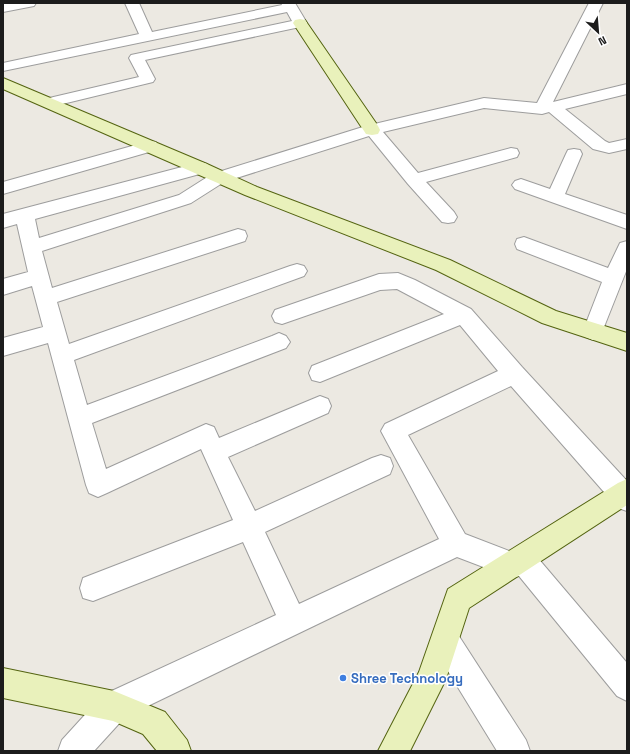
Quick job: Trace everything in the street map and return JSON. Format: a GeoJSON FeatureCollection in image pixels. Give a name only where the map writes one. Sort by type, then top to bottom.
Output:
{"type":"FeatureCollection","features":[{"type":"Feature","properties":{"kind":"street"},"geometry":{"type":"LineString","coordinates":[[3,8],[28,3]]}},
{"type":"Feature","properties":{"kind":"street"},"geometry":{"type":"LineString","coordinates":[[133,3],[147,37]]}},
{"type":"Feature","properties":{"kind":"street"},"geometry":{"type":"LineString","coordinates":[[548,108],[596,3]]}},
{"type":"Feature","properties":{"kind":"street"},"geometry":{"type":"LineString","coordinates":[[3,67],[289,5],[372,130],[414,180],[448,217]]}},
{"type":"Feature","properties":{"kind":"street"},"geometry":{"type":"LineString","coordinates":[[50,102],[148,79],[136,58],[300,22]]}},
{"type":"Feature","properties":{"kind":"street"},"geometry":{"type":"LineString","coordinates":[[3,83],[50,102],[251,191],[443,265],[549,317],[627,342]]}},
{"type":"Feature","properties":{"kind":"street"},"geometry":{"type":"LineString","coordinates":[[3,221],[210,173],[372,130],[484,104],[496,103],[548,108],[627,88]]}},
{"type":"Feature","properties":{"kind":"street"},"geometry":{"type":"LineString","coordinates":[[548,108],[599,145],[609,148],[627,144]]}},
{"type":"Feature","properties":{"kind":"street"},"geometry":{"type":"LineString","coordinates":[[3,188],[150,146]]}},
{"type":"Feature","properties":{"kind":"street"},"geometry":{"type":"LineString","coordinates":[[414,180],[511,153]]}},
{"type":"Feature","properties":{"kind":"street"},"geometry":{"type":"LineString","coordinates":[[555,197],[574,154]]}},
{"type":"Feature","properties":{"kind":"street"},"geometry":{"type":"LineString","coordinates":[[31,247],[185,199],[210,173]]}},
{"type":"Feature","properties":{"kind":"street"},"geometry":{"type":"LineString","coordinates":[[521,185],[619,219],[627,208]]}},
{"type":"Feature","properties":{"kind":"street"},"geometry":{"type":"LineString","coordinates":[[25,215],[31,247],[44,298],[98,485],[206,435],[215,451],[293,621]]}},
{"type":"Feature","properties":{"kind":"street"},"geometry":{"type":"LineString","coordinates":[[44,298],[238,236]]}},
{"type":"Feature","properties":{"kind":"street"},"geometry":{"type":"LineString","coordinates":[[524,244],[614,278]]}},
{"type":"Feature","properties":{"kind":"street"},"geometry":{"type":"LineString","coordinates":[[593,331],[627,248]]}},
{"type":"Feature","properties":{"kind":"street"},"geometry":{"type":"LineString","coordinates":[[61,356],[297,271]]}},
{"type":"Feature","properties":{"kind":"street"},"geometry":{"type":"LineString","coordinates":[[3,287],[39,277]]}},
{"type":"Feature","properties":{"kind":"street"},"geometry":{"type":"LineString","coordinates":[[282,316],[379,282],[398,281],[408,285],[464,315],[514,374],[625,495],[458,599],[431,679],[393,751]]}},
{"type":"Feature","properties":{"kind":"street"},"geometry":{"type":"LineString","coordinates":[[320,373],[464,315]]}},
{"type":"Feature","properties":{"kind":"street"},"geometry":{"type":"LineString","coordinates":[[3,347],[54,333]]}},
{"type":"Feature","properties":{"kind":"street"},"geometry":{"type":"LineString","coordinates":[[79,418],[279,342]]}},
{"type":"Feature","properties":{"kind":"street"},"geometry":{"type":"LineString","coordinates":[[456,544],[393,431],[514,374]]}},
{"type":"Feature","properties":{"kind":"street"},"geometry":{"type":"LineString","coordinates":[[215,451],[320,406]]}},
{"type":"Feature","properties":{"kind":"street"},"geometry":{"type":"LineString","coordinates":[[94,588],[250,526],[381,466]]}},
{"type":"Feature","properties":{"kind":"street"},"geometry":{"type":"LineString","coordinates":[[73,751],[114,706],[456,544],[517,562],[627,686]]}},
{"type":"Feature","properties":{"kind":"street"},"geometry":{"type":"LineString","coordinates":[[444,640],[515,751]]}},
{"type":"Feature","properties":{"kind":"street"},"geometry":{"type":"LineString","coordinates":[[3,682],[114,706],[154,723],[176,751]]}},
{"type":"Feature","properties":{"kind":"place","name":"Shree Technology"},"geometry":{"type":"Point","coordinates":[343,678]}}]}
